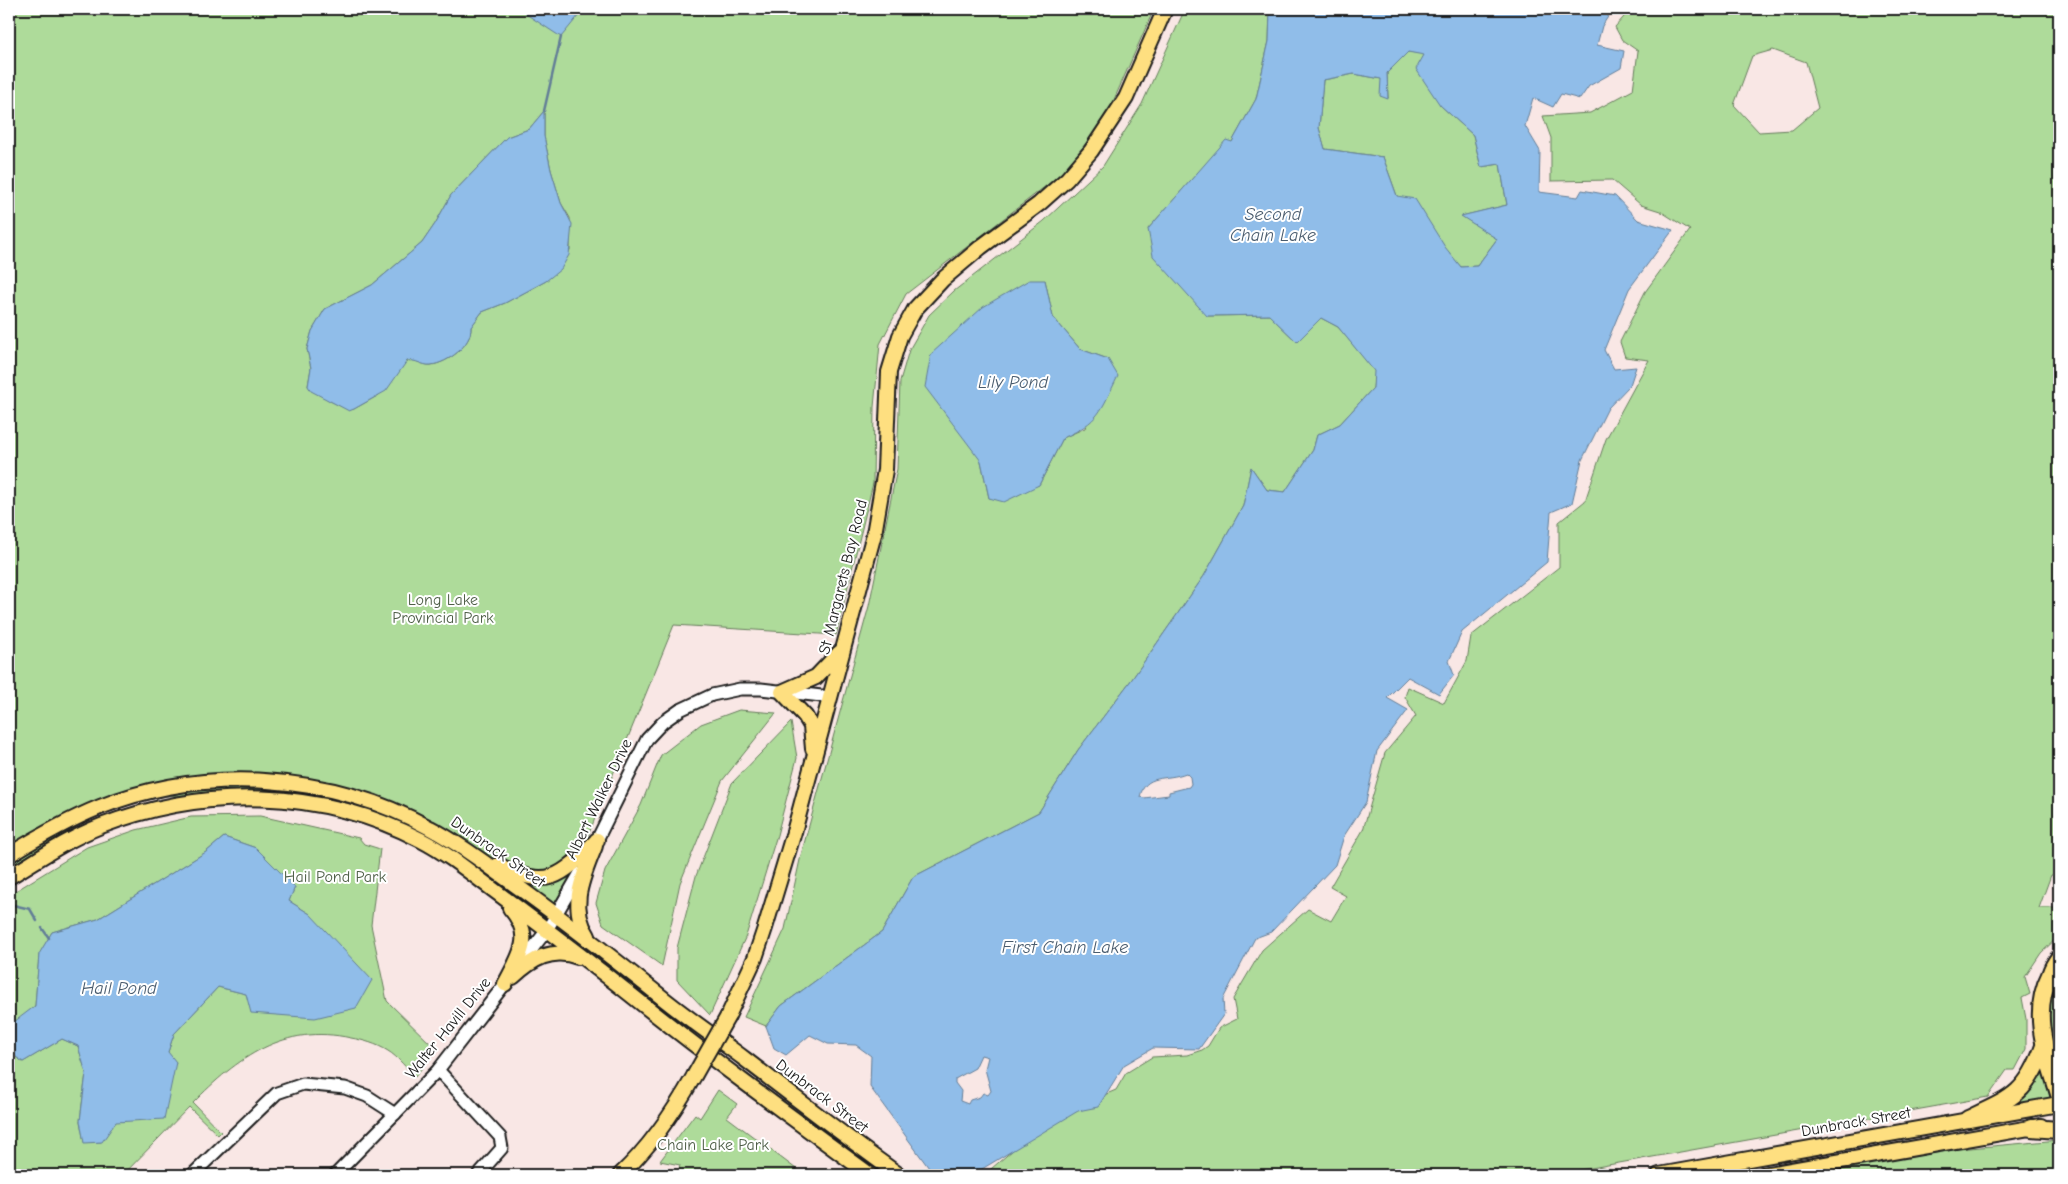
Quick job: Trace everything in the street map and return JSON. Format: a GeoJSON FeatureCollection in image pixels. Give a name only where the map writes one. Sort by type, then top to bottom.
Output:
{"type":"FeatureCollection","features":[{"type":"Feature","properties":{"kind":"highway"},"geometry":{"type":"LineString","coordinates":[[2059,958],[2044,986],[2040,1016],[2044,1046],[2059,1094]]}},
{"type":"Feature","properties":{"kind":"highway"},"geometry":{"type":"LineString","coordinates":[[1968,1120],[2005,1102],[2024,1087],[2036,1069],[2044,1046]]}},
{"type":"Feature","properties":{"kind":"highway"},"geometry":{"type":"LineString","coordinates":[[2031,1128],[2059,1130]]}},
{"type":"Feature","properties":{"kind":"main road","name":"St Margarets Bay Road"},"geometry":{"type":"LineString","coordinates":[[620,1175],[656,1134],[678,1104],[728,1016],[765,928],[815,755],[876,525],[884,470],[889,372],[894,350],[903,329],[920,303],[942,280],[981,247],[1039,204],[1067,179],[1091,151],[1126,98],[1165,9]]}},
{"type":"Feature","properties":{"kind":"main road"},"geometry":{"type":"LineString","coordinates":[[815,755],[811,726],[805,716],[782,692],[816,677],[835,660],[844,644]]}},
{"type":"Feature","properties":{"kind":"main road","name":"Dunbrack Street"},"geometry":{"type":"LineString","coordinates":[[9,855],[68,821],[127,798],[180,786],[246,780],[304,785],[368,801],[429,827],[474,855],[594,943],[689,1019],[899,1175]]}},
{"type":"Feature","properties":{"kind":"main road","name":"Dunbrack Street"},"geometry":{"type":"LineString","coordinates":[[9,877],[78,837],[100,827],[148,810],[198,800],[248,797],[299,801],[373,819],[419,839],[442,852],[587,960],[734,1076],[870,1175]]}},
{"type":"Feature","properties":{"kind":"main road"},"geometry":{"type":"LineString","coordinates":[[474,855],[510,872],[547,879],[569,869],[597,840]]}},
{"type":"Feature","properties":{"kind":"main road"},"geometry":{"type":"LineString","coordinates":[[594,943],[581,923],[578,897],[597,840]]}},
{"type":"Feature","properties":{"kind":"main road"},"geometry":{"type":"LineString","coordinates":[[495,891],[516,914],[524,932],[524,943],[520,955],[505,984]]}},
{"type":"Feature","properties":{"kind":"main road"},"geometry":{"type":"LineString","coordinates":[[505,984],[528,962],[546,954],[572,954],[587,960]]}},
{"type":"Feature","properties":{"kind":"main road","name":"Dunbrack Street"},"geometry":{"type":"LineString","coordinates":[[1659,1175],[2059,1104]]}},
{"type":"Feature","properties":{"kind":"main road"},"geometry":{"type":"LineString","coordinates":[[1762,1175],[2059,1122]]}},
{"type":"Feature","properties":{"kind":"street","name":"Albert Walker Drive"},"geometry":{"type":"LineString","coordinates":[[556,916],[570,894],[643,746],[653,732],[669,718],[699,700],[726,691],[754,689],[830,697]]}},
{"type":"Feature","properties":{"kind":"street","name":"Walter Havill Drive"},"geometry":{"type":"LineString","coordinates":[[335,1175],[438,1070],[556,916]]}},
{"type":"Feature","properties":{"kind":"street"},"geometry":{"type":"LineString","coordinates":[[438,1070],[500,1137],[502,1148],[478,1175]]}},
{"type":"Feature","properties":{"kind":"street"},"geometry":{"type":"LineString","coordinates":[[192,1175],[277,1093],[303,1084],[345,1088],[367,1096],[395,1114]]}},
{"type":"Feature","properties":{"kind":"green space","name":"Long Lake Provincial Park"},"geometry":{"type":"Polygon","coordinates":[[[9,9],[1154,9],[1105,120],[1060,175],[906,294],[880,344],[874,407],[873,483],[836,635],[674,625],[551,926],[377,818],[221,793],[166,796],[130,804],[96,815],[9,867],[9,9]],[[544,111],[529,129],[507,137],[451,195],[422,243],[372,285],[325,309],[312,331],[307,349],[311,368],[308,386],[330,401],[349,410],[354,409],[379,395],[405,362],[415,361],[431,365],[445,361],[458,352],[468,340],[471,327],[482,312],[505,303],[546,281],[570,250],[570,218],[561,203],[551,170],[544,136],[544,111]]]}},
{"type":"Feature","properties":{"kind":"green space"},"geometry":{"type":"Polygon","coordinates":[[[1185,9],[1270,9],[1269,41],[1256,99],[1232,142],[1192,179],[1148,229],[1208,316],[1269,315],[1297,342],[1321,318],[1338,327],[1375,371],[1373,388],[1340,424],[1317,435],[1313,450],[1285,492],[1267,490],[1251,467],[1243,506],[1204,576],[1132,679],[1078,750],[1039,812],[913,877],[882,932],[781,1006],[766,1026],[744,1017],[785,929],[801,855],[869,606],[897,469],[900,381],[909,350],[929,315],[954,291],[1044,221],[1103,166],[1142,104],[1185,9]],[[1045,280],[981,461],[989,498],[1039,485],[1063,438],[1085,428],[1108,359],[1080,349],[1053,317],[1045,280]]]}},
{"type":"Feature","properties":{"kind":"green space"},"geometry":{"type":"Polygon","coordinates":[[[1631,9],[2059,9],[2059,875],[2051,875],[2039,908],[2059,908],[2059,936],[2041,953],[2025,977],[2030,994],[2022,998],[2026,1019],[2026,1049],[2015,1070],[2007,1070],[1988,1097],[1552,1175],[984,1175],[1021,1143],[1097,1098],[1116,1090],[1126,1073],[1152,1057],[1187,1055],[1208,1046],[1219,1028],[1237,1019],[1233,999],[1262,950],[1308,909],[1331,921],[1346,896],[1330,887],[1363,830],[1385,753],[1416,716],[1405,697],[1408,687],[1444,703],[1467,661],[1471,636],[1559,567],[1559,522],[1585,501],[1606,439],[1649,360],[1625,357],[1620,342],[1645,292],[1690,230],[1660,211],[1641,205],[1612,180],[1551,181],[1551,138],[1543,116],[1590,113],[1633,90],[1638,51],[1622,40],[1615,27],[1631,9]],[[1773,50],[1752,56],[1734,105],[1759,132],[1792,130],[1818,108],[1806,62],[1773,50]]]}},
{"type":"Feature","properties":{"kind":"green space"},"geometry":{"type":"Polygon","coordinates":[[[1408,52],[1424,54],[1440,105],[1473,135],[1481,167],[1500,164],[1507,205],[1462,216],[1497,239],[1477,266],[1461,267],[1397,196],[1383,157],[1325,149],[1319,128],[1323,80],[1354,74],[1382,79],[1388,98],[1387,73],[1408,52]]]}},
{"type":"Feature","properties":{"kind":"green space"},"geometry":{"type":"Polygon","coordinates":[[[739,710],[776,713],[722,781],[680,883],[662,966],[603,924],[596,903],[605,871],[641,805],[661,755],[701,724],[739,710]]]}},
{"type":"Feature","properties":{"kind":"green space"},"geometry":{"type":"Polygon","coordinates":[[[791,722],[797,758],[777,835],[746,936],[710,1015],[677,980],[677,948],[696,876],[732,783],[791,722]]]}},
{"type":"Feature","properties":{"kind":"green space","name":"Hail Pond Park"},"geometry":{"type":"Polygon","coordinates":[[[260,816],[359,838],[364,844],[380,849],[371,925],[387,1001],[436,1049],[415,1077],[392,1054],[379,1046],[365,1041],[327,1035],[304,1036],[283,1040],[263,1048],[245,1059],[227,1072],[193,1103],[221,1132],[218,1135],[189,1107],[123,1175],[9,1175],[9,1052],[23,1062],[62,1039],[78,1046],[86,1073],[80,1121],[84,1142],[101,1142],[168,1052],[174,1034],[218,987],[246,994],[310,914],[289,901],[295,887],[256,848],[224,837],[206,852],[98,919],[52,932],[39,955],[35,1006],[9,1028],[9,895],[87,847],[136,830],[191,817],[260,816]]]}},
{"type":"Feature","properties":{"kind":"green space"},"geometry":{"type":"Polygon","coordinates":[[[2059,970],[2059,1069],[2051,1040],[2047,1004],[2059,970]]]}},
{"type":"Feature","properties":{"kind":"green space"},"geometry":{"type":"Polygon","coordinates":[[[2044,1060],[2054,1098],[2000,1107],[2044,1060]]]}},
{"type":"Feature","properties":{"kind":"green space","name":"Chain Lake Park"},"geometry":{"type":"Polygon","coordinates":[[[718,1090],[737,1104],[727,1117],[804,1175],[678,1175],[680,1165],[660,1161],[695,1114],[700,1118],[718,1090]]]}},
{"type":"Feature","properties":{"kind":"green space"},"geometry":{"type":"Polygon","coordinates":[[[2059,1140],[2059,1175],[1802,1175],[1959,1149],[2059,1140]]]}},
{"type":"Feature","properties":{"kind":"water"},"geometry":{"type":"Polygon","coordinates":[[[525,9],[584,9],[561,37],[526,14],[525,9]]]}},
{"type":"Feature","properties":{"kind":"water","name":"First Chain Lake"},"geometry":{"type":"Polygon","coordinates":[[[1270,9],[1613,9],[1602,26],[1597,45],[1624,51],[1621,68],[1589,86],[1580,99],[1561,94],[1553,107],[1533,98],[1525,126],[1540,151],[1539,192],[1578,197],[1582,190],[1615,196],[1638,220],[1673,230],[1629,289],[1604,350],[1614,369],[1636,367],[1630,385],[1608,408],[1582,460],[1572,503],[1551,512],[1547,562],[1462,632],[1449,661],[1454,675],[1439,694],[1408,677],[1387,698],[1408,710],[1377,751],[1366,802],[1344,836],[1335,865],[1271,932],[1255,938],[1223,999],[1224,1014],[1199,1049],[1153,1048],[1124,1065],[1098,1107],[1078,1111],[972,1175],[934,1175],[870,1087],[871,1056],[856,1045],[828,1044],[810,1035],[786,1055],[774,1048],[766,1026],[781,1006],[882,932],[913,877],[1039,812],[1078,750],[1132,679],[1204,576],[1243,506],[1251,467],[1267,490],[1285,492],[1313,450],[1317,435],[1340,424],[1373,388],[1374,371],[1338,327],[1321,318],[1297,342],[1269,315],[1207,316],[1153,256],[1148,229],[1226,140],[1232,142],[1256,99],[1269,41],[1270,9]],[[1408,52],[1387,73],[1388,99],[1380,96],[1381,79],[1354,74],[1323,80],[1319,128],[1325,149],[1383,157],[1397,196],[1415,199],[1445,247],[1461,267],[1477,266],[1497,239],[1461,216],[1507,205],[1500,164],[1481,167],[1473,135],[1440,105],[1416,69],[1424,55],[1408,52]],[[1186,773],[1151,781],[1146,784],[1140,797],[1169,795],[1169,792],[1189,787],[1191,784],[1190,777],[1186,773]],[[981,1055],[975,1068],[955,1079],[955,1083],[961,1091],[960,1101],[968,1104],[970,1100],[980,1097],[983,1093],[988,1095],[991,1091],[985,1069],[988,1057],[981,1055]]]}},
{"type":"Feature","properties":{"kind":"water"},"geometry":{"type":"Polygon","coordinates":[[[544,111],[544,136],[551,170],[561,203],[572,224],[569,255],[561,269],[546,281],[505,303],[482,312],[471,327],[468,340],[451,357],[438,364],[431,365],[407,361],[386,391],[354,409],[349,411],[311,391],[308,386],[311,368],[307,349],[312,331],[325,309],[372,285],[422,243],[451,195],[507,137],[529,129],[544,111]]]}},
{"type":"Feature","properties":{"kind":"water","name":"Lily Pond"},"geometry":{"type":"Polygon","coordinates":[[[1029,280],[1045,280],[1053,317],[1080,349],[1108,359],[1118,376],[1098,414],[1085,426],[1063,438],[1039,485],[1004,502],[989,498],[981,461],[925,387],[931,354],[983,307],[1029,280]]]}},
{"type":"Feature","properties":{"kind":"water","name":"Hail Pond"},"geometry":{"type":"Polygon","coordinates":[[[224,837],[256,848],[295,887],[289,901],[310,914],[372,980],[356,1008],[315,1018],[251,1013],[246,994],[218,987],[174,1034],[168,1052],[176,1062],[164,1119],[116,1122],[102,1142],[84,1143],[80,1121],[86,1073],[78,1046],[62,1039],[23,1062],[9,1052],[10,1025],[35,1006],[39,954],[52,932],[98,919],[206,852],[224,837]]]}},
{"type":"Feature","properties":{"kind":"waterway"},"geometry":{"type":"LineString","coordinates":[[544,111],[561,37]]}},
{"type":"Feature","properties":{"kind":"waterway"},"geometry":{"type":"LineString","coordinates":[[9,904],[30,909],[37,921]]}},
{"type":"Feature","properties":{"kind":"waterway"},"geometry":{"type":"LineString","coordinates":[[42,928],[49,938]]}},
{"type":"Feature","properties":{"kind":"water label","name":"Second Chain Lake"},"geometry":{"type":"Point","coordinates":[1273,224]}}]}
